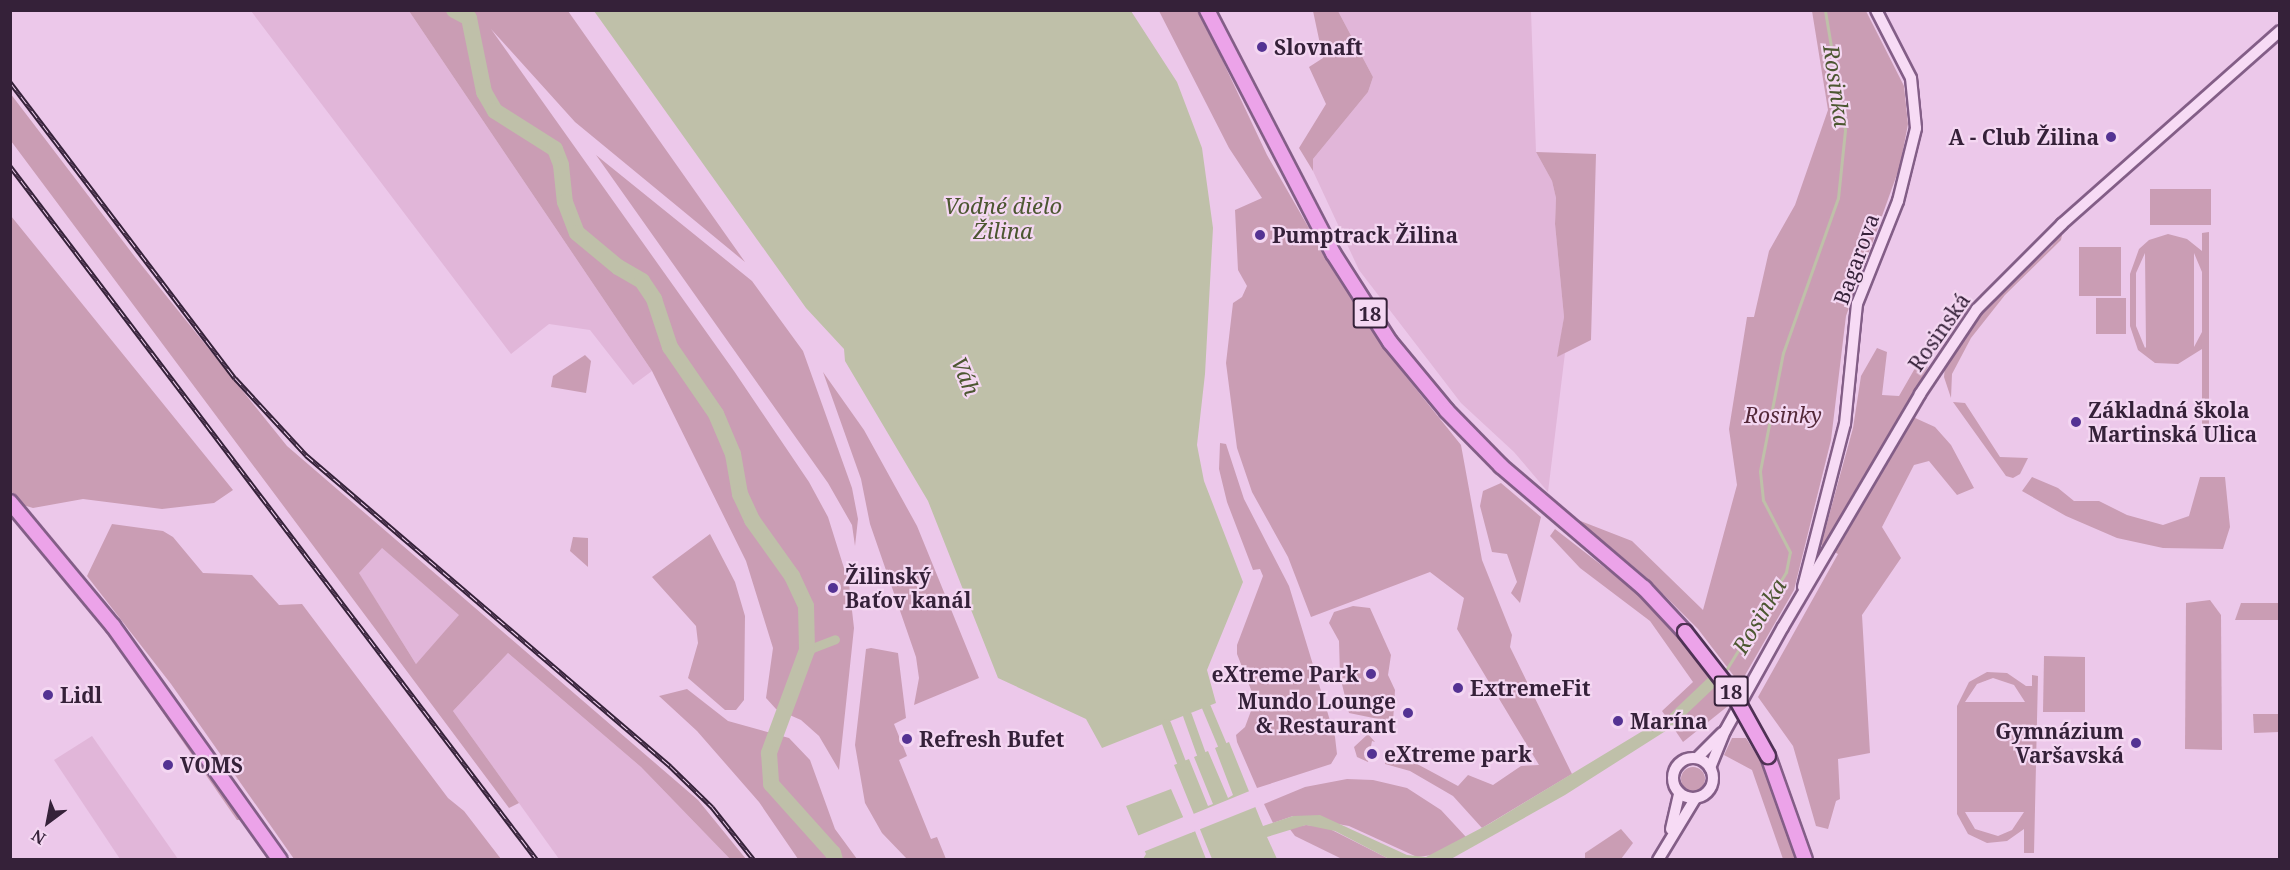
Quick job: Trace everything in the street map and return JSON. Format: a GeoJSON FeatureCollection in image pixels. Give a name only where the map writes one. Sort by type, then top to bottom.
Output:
{"type":"FeatureCollection","features":[{"type":"Feature","properties":{"kind":"main road","name":"18"},"geometry":{"type":"LineString","coordinates":[[1207,10],[1299,190],[1367,309],[1447,411],[1547,507],[1644,588],[1685,632],[1734,695],[1768,756],[1792,818],[1805,860]]}},
{"type":"Feature","properties":{"kind":"main road"},"geometry":{"type":"LineString","coordinates":[[10,502],[113,626],[280,860]]}},
{"type":"Feature","properties":{"kind":"street","name":"Bagarova"},"geometry":{"type":"LineString","coordinates":[[1800,599],[1845,424],[1857,304],[1898,201],[1916,128],[1911,78],[1876,10]]}},
{"type":"Feature","properties":{"kind":"street","name":"Rosinská"},"geometry":{"type":"LineString","coordinates":[[1710,768],[1725,731],[1800,599],[1920,394],[1977,309],[2048,237],[2280,31]]}},
{"type":"Feature","properties":{"kind":"street","name":"Rosinská"},"geometry":{"type":"LineString","coordinates":[[1697,758],[1725,731]]}},
{"type":"Feature","properties":{"kind":"street"},"geometry":{"type":"LineString","coordinates":[[1658,860],[1668,838],[1695,799],[1711,788],[1710,768],[1697,758],[1683,761],[1674,770],[1673,782],[1679,793],[1695,799]]}},
{"type":"Feature","properties":{"kind":"street"},"geometry":{"type":"LineString","coordinates":[[1668,838],[1679,793]]}},
{"type":"Feature","properties":{"kind":"shaded area"},"geometry":{"type":"Polygon","coordinates":[[[251,11],[409,11],[652,371],[633,385],[590,330],[549,324],[511,354],[251,11]]]}},
{"type":"Feature","properties":{"kind":"shaded area"},"geometry":{"type":"Polygon","coordinates":[[[1338,11],[1531,11],[1536,152],[1552,181],[1556,198],[1555,224],[1564,317],[1558,356],[1565,353],[1548,492],[1514,452],[1461,403],[1359,270],[1313,171],[1313,159],[1368,92],[1373,77],[1338,11]]]}},
{"type":"Feature","properties":{"kind":"shaded area"},"geometry":{"type":"Polygon","coordinates":[[[381,547],[460,615],[416,664],[358,572],[381,547]]]}},
{"type":"Feature","properties":{"kind":"shaded area"},"geometry":{"type":"Polygon","coordinates":[[[508,653],[641,767],[730,859],[559,859],[453,711],[508,653]]]}},
{"type":"Feature","properties":{"kind":"shaded area"},"geometry":{"type":"Polygon","coordinates":[[[92,736],[178,859],[120,859],[54,760],[92,736]]]}},
{"type":"Feature","properties":{"kind":"green space"},"geometry":{"type":"Polygon","coordinates":[[[409,11],[568,11],[745,262],[575,122],[491,29],[734,371],[809,482],[828,517],[849,584],[854,628],[839,770],[819,736],[801,720],[776,709],[766,698],[773,648],[746,561],[652,371],[409,11]]]}},
{"type":"Feature","properties":{"kind":"green space"},"geometry":{"type":"Polygon","coordinates":[[[1159,11],[1208,11],[1201,15],[1267,155],[1337,277],[1400,369],[1461,445],[1482,560],[1512,635],[1510,647],[1572,774],[1482,828],[1453,796],[1410,771],[1385,764],[1386,754],[1406,758],[1458,786],[1468,775],[1493,785],[1521,766],[1539,765],[1457,629],[1464,598],[1430,572],[1311,617],[1288,557],[1252,492],[1237,448],[1226,363],[1233,303],[1242,297],[1247,286],[1238,270],[1235,210],[1262,198],[1229,148],[1159,11]]]}},
{"type":"Feature","properties":{"kind":"green space"},"geometry":{"type":"Polygon","coordinates":[[[1313,11],[1338,11],[1373,77],[1368,92],[1313,159],[1313,171],[1299,148],[1326,104],[1309,67],[1323,58],[1313,11]]]}},
{"type":"Feature","properties":{"kind":"green space","name":"Rosinky"},"geometry":{"type":"Polygon","coordinates":[[[1812,11],[1866,11],[1904,86],[1908,124],[1900,166],[1846,316],[1831,440],[1794,590],[1740,684],[1698,629],[1646,577],[1578,520],[1632,541],[1703,610],[1737,485],[1729,429],[1747,317],[1754,317],[1769,251],[1795,205],[1828,110],[1812,11]]]}},
{"type":"Feature","properties":{"kind":"green space"},"geometry":{"type":"Polygon","coordinates":[[[10,93],[135,257],[287,446],[698,800],[746,859],[730,859],[641,767],[508,653],[453,711],[519,803],[509,808],[11,141],[10,93]],[[382,548],[359,573],[416,664],[459,615],[382,548]]]}},
{"type":"Feature","properties":{"kind":"green space"},"geometry":{"type":"Polygon","coordinates":[[[1536,152],[1596,154],[1591,340],[1557,357],[1564,317],[1555,224],[1556,198],[1552,181],[1536,152]]]}},
{"type":"Feature","properties":{"kind":"green space"},"geometry":{"type":"Polygon","coordinates":[[[596,155],[752,281],[803,351],[852,488],[858,519],[855,546],[852,525],[828,483],[596,155]]]}},
{"type":"Feature","properties":{"kind":"green space"},"geometry":{"type":"Polygon","coordinates":[[[2150,189],[2211,189],[2211,225],[2150,225],[2150,189]]]}},
{"type":"Feature","properties":{"kind":"green space"},"geometry":{"type":"Polygon","coordinates":[[[11,216],[233,490],[214,503],[162,509],[83,499],[33,508],[23,505],[11,491],[11,216]]]}},
{"type":"Feature","properties":{"kind":"green space"},"geometry":{"type":"Polygon","coordinates":[[[2063,230],[2061,240],[2005,295],[1971,338],[1952,374],[1951,398],[1944,377],[1945,365],[1965,333],[1990,302],[2052,246],[2063,230]]]}},
{"type":"Feature","properties":{"kind":"green space"},"geometry":{"type":"Polygon","coordinates":[[[2209,232],[2209,430],[2202,429],[2202,349],[2178,364],[2155,363],[2138,350],[2130,326],[2130,274],[2139,249],[2149,240],[2168,234],[2187,239],[2202,251],[2202,233],[2209,232]],[[2145,253],[2136,273],[2136,326],[2145,348],[2146,347],[2145,253]],[[2194,253],[2194,347],[2202,332],[2202,272],[2194,253]]]}},
{"type":"Feature","properties":{"kind":"green space"},"geometry":{"type":"Polygon","coordinates":[[[2079,247],[2121,247],[2121,296],[2079,296],[2079,247]]]}},
{"type":"Feature","properties":{"kind":"green space"},"geometry":{"type":"Polygon","coordinates":[[[2096,298],[2126,298],[2126,334],[2096,334],[2096,298]]]}},
{"type":"Feature","properties":{"kind":"green space"},"geometry":{"type":"Polygon","coordinates":[[[1877,348],[1887,352],[1882,395],[1899,396],[1918,363],[1928,367],[1902,412],[1935,427],[1951,445],[1974,488],[1957,495],[1929,461],[1914,465],[1882,527],[1901,558],[1862,615],[1870,753],[1838,759],[1840,799],[1836,801],[1828,829],[1816,826],[1793,746],[1758,697],[1838,554],[1821,545],[1853,428],[1861,376],[1877,348]]]}},
{"type":"Feature","properties":{"kind":"green space"},"geometry":{"type":"Polygon","coordinates":[[[585,355],[591,361],[586,393],[551,387],[553,376],[585,355]]]}},
{"type":"Feature","properties":{"kind":"green space"},"geometry":{"type":"Polygon","coordinates":[[[823,372],[864,430],[917,526],[979,678],[914,705],[919,678],[916,657],[870,524],[861,479],[823,372]]]}},
{"type":"Feature","properties":{"kind":"green space"},"geometry":{"type":"Polygon","coordinates":[[[1953,402],[1965,403],[2000,457],[2028,458],[2020,474],[2013,478],[2006,476],[1953,402]]]}},
{"type":"Feature","properties":{"kind":"green space"},"geometry":{"type":"Polygon","coordinates":[[[1220,443],[1226,444],[1244,499],[1289,586],[1335,737],[1337,754],[1331,764],[1257,788],[1236,735],[1245,727],[1255,700],[1237,654],[1237,645],[1263,576],[1260,569],[1253,570],[1227,502],[1219,469],[1220,443]]]}},
{"type":"Feature","properties":{"kind":"green space"},"geometry":{"type":"Polygon","coordinates":[[[2032,477],[2058,488],[2074,501],[2099,501],[2127,515],[2163,525],[2189,516],[2200,477],[2225,477],[2230,527],[2223,549],[2163,548],[2117,538],[2066,516],[2022,491],[2032,477]]]}},
{"type":"Feature","properties":{"kind":"green space"},"geometry":{"type":"Polygon","coordinates":[[[1501,483],[1541,517],[1520,603],[1511,593],[1517,582],[1507,554],[1492,552],[1480,506],[1483,491],[1501,483]]]}},
{"type":"Feature","properties":{"kind":"green space"},"geometry":{"type":"Polygon","coordinates":[[[112,524],[163,531],[173,537],[203,573],[252,575],[279,605],[302,604],[448,798],[464,811],[501,859],[294,859],[171,684],[87,576],[112,524]]]}},
{"type":"Feature","properties":{"kind":"green space"},"geometry":{"type":"Polygon","coordinates":[[[1555,529],[1627,585],[1673,628],[1728,706],[1683,742],[1662,711],[1693,682],[1650,621],[1580,568],[1550,536],[1555,529]]]}},
{"type":"Feature","properties":{"kind":"green space"},"geometry":{"type":"Polygon","coordinates":[[[710,534],[735,582],[745,616],[744,700],[736,710],[725,710],[688,678],[698,643],[696,626],[652,577],[710,534]]]}},
{"type":"Feature","properties":{"kind":"green space"},"geometry":{"type":"Polygon","coordinates":[[[573,537],[588,538],[588,567],[570,551],[573,537]]]}},
{"type":"Feature","properties":{"kind":"green space"},"geometry":{"type":"Polygon","coordinates":[[[2210,600],[2221,615],[2222,750],[2185,749],[2186,603],[2210,600]]]}},
{"type":"Feature","properties":{"kind":"green space"},"geometry":{"type":"Polygon","coordinates":[[[2241,603],[2279,603],[2279,620],[2235,620],[2241,603]]]}},
{"type":"Feature","properties":{"kind":"green space"},"geometry":{"type":"Polygon","coordinates":[[[1353,606],[1370,608],[1391,655],[1388,675],[1395,690],[1393,722],[1349,713],[1340,676],[1339,641],[1329,623],[1334,612],[1353,606]]]}},
{"type":"Feature","properties":{"kind":"green space"},"geometry":{"type":"Polygon","coordinates":[[[866,649],[898,653],[906,718],[894,724],[907,756],[899,760],[931,839],[937,837],[946,859],[907,859],[882,833],[865,803],[855,745],[866,649]]]}},
{"type":"Feature","properties":{"kind":"green space"},"geometry":{"type":"Polygon","coordinates":[[[2044,656],[2085,657],[2085,712],[2043,712],[2044,656]]]}},
{"type":"Feature","properties":{"kind":"green space"},"geometry":{"type":"Polygon","coordinates":[[[1987,672],[2007,673],[2026,686],[2032,686],[2032,675],[2038,676],[2034,853],[2024,853],[2024,829],[2007,841],[1987,843],[1968,834],[1957,814],[1957,706],[1969,682],[1987,672]],[[1993,678],[1977,684],[1965,702],[2025,702],[2014,685],[1993,678]],[[1965,812],[1975,829],[1998,836],[2012,830],[2024,812],[1965,812]]]}},
{"type":"Feature","properties":{"kind":"green space"},"geometry":{"type":"Polygon","coordinates":[[[687,689],[728,721],[789,738],[810,760],[835,829],[857,859],[798,859],[759,802],[697,731],[659,696],[687,689]]]}},
{"type":"Feature","properties":{"kind":"green space"},"geometry":{"type":"Polygon","coordinates":[[[154,700],[200,758],[240,820],[237,820],[154,700]]]}},
{"type":"Feature","properties":{"kind":"green space"},"geometry":{"type":"Polygon","coordinates":[[[2253,714],[2279,714],[2279,732],[2254,733],[2253,714]]]}},
{"type":"Feature","properties":{"kind":"green space"},"geometry":{"type":"Polygon","coordinates":[[[1368,734],[1375,742],[1372,741],[1368,762],[1357,757],[1354,747],[1368,734]]]}},
{"type":"Feature","properties":{"kind":"green space"},"geometry":{"type":"Polygon","coordinates":[[[1732,738],[1746,738],[1759,759],[1788,827],[1796,859],[1783,859],[1752,770],[1724,755],[1732,738]]]}},
{"type":"Feature","properties":{"kind":"green space"},"geometry":{"type":"Polygon","coordinates":[[[1693,767],[1702,770],[1705,779],[1702,788],[1693,791],[1684,788],[1681,779],[1684,770],[1693,767]]]}},
{"type":"Feature","properties":{"kind":"green space"},"geometry":{"type":"Polygon","coordinates":[[[1347,779],[1373,780],[1407,788],[1441,810],[1466,837],[1433,855],[1417,857],[1349,826],[1293,816],[1273,823],[1264,804],[1305,787],[1347,779]]]}},
{"type":"Feature","properties":{"kind":"green space"},"geometry":{"type":"Polygon","coordinates":[[[1306,825],[1326,827],[1389,859],[1342,859],[1295,836],[1289,828],[1306,825]]]}},
{"type":"Feature","properties":{"kind":"green space"},"geometry":{"type":"Polygon","coordinates":[[[1621,829],[1633,843],[1621,859],[1585,859],[1585,853],[1621,829]]]}},
{"type":"Feature","properties":{"kind":"water","name":"Vodné dielo Žilina"},"geometry":{"type":"Polygon","coordinates":[[[594,11],[1131,11],[1177,82],[1202,148],[1213,228],[1205,374],[1197,445],[1204,481],[1243,582],[1207,670],[1216,703],[1102,748],[1086,719],[998,678],[928,501],[845,361],[844,349],[806,308],[594,11]]]}},
{"type":"Feature","properties":{"kind":"water"},"geometry":{"type":"Polygon","coordinates":[[[1709,677],[1716,686],[1675,725],[1565,795],[1451,859],[1389,859],[1335,831],[1306,825],[1267,837],[1277,859],[1212,859],[1174,765],[1189,759],[1208,806],[1213,804],[1194,757],[1208,751],[1228,798],[1233,795],[1215,748],[1229,742],[1263,826],[1293,816],[1320,815],[1407,855],[1426,857],[1489,824],[1669,715],[1709,677]]]}},
{"type":"Feature","properties":{"kind":"water"},"geometry":{"type":"Polygon","coordinates":[[[1171,789],[1190,833],[1195,831],[1206,859],[1143,859],[1146,854],[1126,806],[1171,789]]]}},
{"type":"Feature","properties":{"kind":"pier"},"geometry":{"type":"Polygon","coordinates":[[[1252,790],[1258,806],[1143,852],[1137,836],[1186,816],[1191,830],[1196,829],[1191,815],[1252,790]]]}},
{"type":"Feature","properties":{"kind":"waterway"},"geometry":{"type":"LineString","coordinates":[[454,10],[469,18],[484,92],[495,111],[555,149],[561,165],[565,202],[577,233],[618,267],[642,281],[654,299],[670,347],[716,414],[733,454],[740,494],[752,520],[792,576],[806,606],[807,650],[769,753],[771,784],[833,853],[835,860]]}},
{"type":"Feature","properties":{"kind":"waterway","name":"Rosinka"},"geometry":{"type":"LineString","coordinates":[[1723,675],[1786,572],[1790,552],[1763,500],[1760,471],[1783,353],[1838,198],[1845,130],[1825,10]]}},
{"type":"Feature","properties":{"kind":"waterway"},"geometry":{"type":"LineString","coordinates":[[807,650],[835,639]]}},
{"type":"Feature","properties":{"kind":"waterway"},"geometry":{"type":"LineString","coordinates":[[1206,707],[1222,745]]}},
{"type":"Feature","properties":{"kind":"waterway"},"geometry":{"type":"LineString","coordinates":[[1187,715],[1201,754]]}},
{"type":"Feature","properties":{"kind":"waterway"},"geometry":{"type":"LineString","coordinates":[[1166,723],[1181,762]]}},
{"type":"Feature","properties":{"kind":"railway"},"geometry":{"type":"LineString","coordinates":[[10,82],[235,378],[306,455],[670,766],[712,807],[754,860]]}},
{"type":"Feature","properties":{"kind":"railway"},"geometry":{"type":"LineString","coordinates":[[10,166],[537,860]]}},
{"type":"Feature","properties":{"kind":"place","name":"Slovnaft"},"geometry":{"type":"Point","coordinates":[1262,47]}},
{"type":"Feature","properties":{"kind":"place","name":"A - Club Žilina"},"geometry":{"type":"Point","coordinates":[2111,137]}},
{"type":"Feature","properties":{"kind":"place","name":"Pumptrack Žilina"},"geometry":{"type":"Point","coordinates":[1260,235]}},
{"type":"Feature","properties":{"kind":"place","name":"Základná škola Martinská Ulica"},"geometry":{"type":"Point","coordinates":[2076,422]}},
{"type":"Feature","properties":{"kind":"place","name":"Žilinský Baťov kanál"},"geometry":{"type":"Point","coordinates":[833,588]}},
{"type":"Feature","properties":{"kind":"place","name":"eXtreme Park"},"geometry":{"type":"Point","coordinates":[1371,674]}},
{"type":"Feature","properties":{"kind":"place","name":"ExtremeFit"},"geometry":{"type":"Point","coordinates":[1458,688]}},
{"type":"Feature","properties":{"kind":"place","name":"Lidl"},"geometry":{"type":"Point","coordinates":[48,695]}},
{"type":"Feature","properties":{"kind":"place","name":"Mundo Lounge & Restaurant"},"geometry":{"type":"Point","coordinates":[1408,713]}},
{"type":"Feature","properties":{"kind":"place","name":"Marína"},"geometry":{"type":"Point","coordinates":[1618,721]}},
{"type":"Feature","properties":{"kind":"place","name":"Refresh Bufet"},"geometry":{"type":"Point","coordinates":[907,739]}},
{"type":"Feature","properties":{"kind":"place","name":"Gymnázium Varšavská"},"geometry":{"type":"Point","coordinates":[2136,743]}},
{"type":"Feature","properties":{"kind":"place","name":"eXtreme park"},"geometry":{"type":"Point","coordinates":[1372,754]}},
{"type":"Feature","properties":{"kind":"place","name":"VOMS"},"geometry":{"type":"Point","coordinates":[168,765]}},
{"type":"Feature","properties":{"kind":"water label","name":"Váh"},"geometry":{"type":"Point","coordinates":[966,376]}}]}
